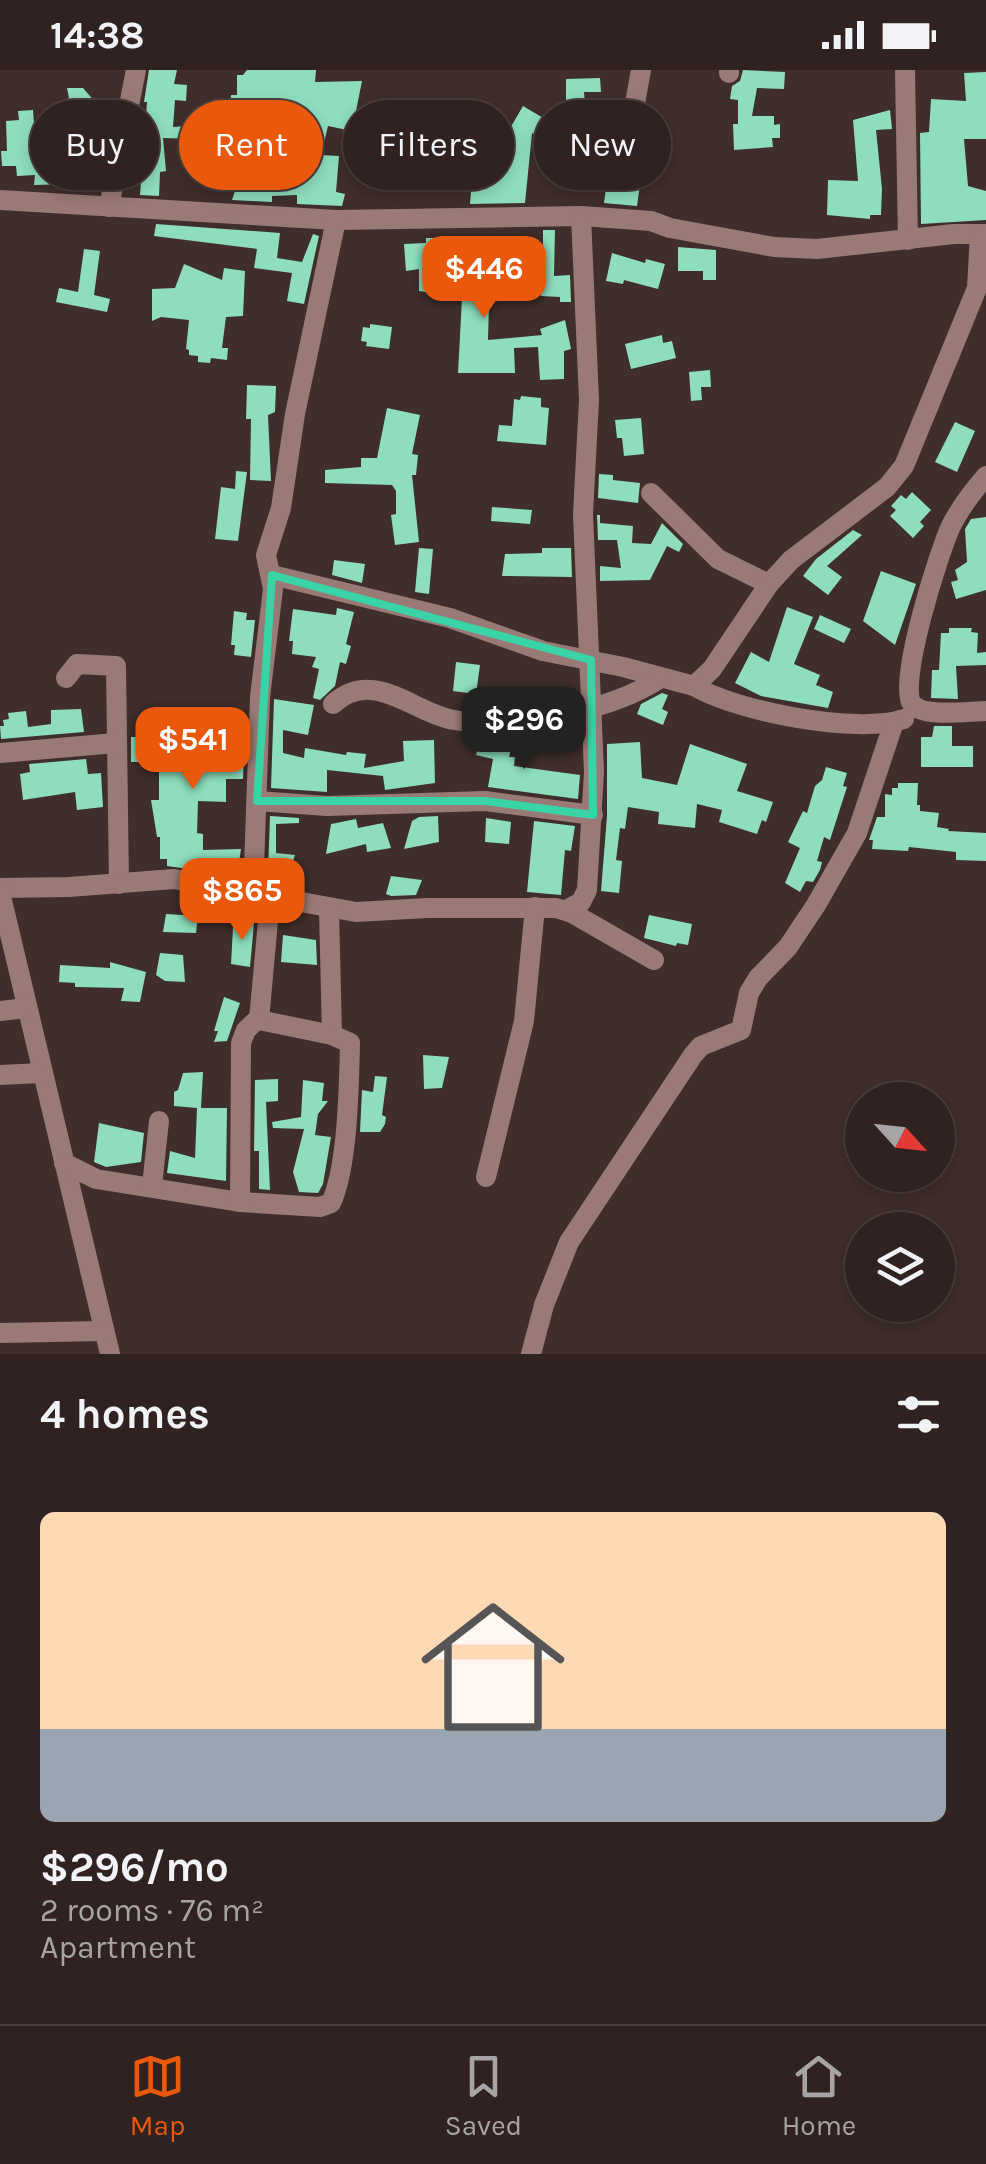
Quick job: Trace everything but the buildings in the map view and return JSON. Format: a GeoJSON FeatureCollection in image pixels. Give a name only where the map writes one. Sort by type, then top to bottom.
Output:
{"type":"FeatureCollection","features":[{"type":"Feature","properties":{"kind":"street"},"geometry":{"type":"LineString","coordinates":[[109,207],[136,70]]}},
{"type":"Feature","properties":{"kind":"street"},"geometry":{"type":"LineString","coordinates":[[636,100],[641,70]]}},
{"type":"Feature","properties":{"kind":"street"},"geometry":{"type":"LineString","coordinates":[[905,70],[908,240]]}},
{"type":"Feature","properties":{"kind":"street"},"geometry":{"type":"LineString","coordinates":[[0,200],[336,220],[580,216],[651,221],[670,228],[794,248],[983,234],[977,288],[904,466],[886,486],[807,544],[769,584],[723,654],[694,686]]}},
{"type":"Feature","properties":{"kind":"street"},"geometry":{"type":"LineString","coordinates":[[566,910],[582,902],[587,890],[593,816],[593,708],[583,528],[589,400],[580,216]]}},
{"type":"Feature","properties":{"kind":"street"},"geometry":{"type":"LineString","coordinates":[[240,1202],[241,1043],[246,1030],[259,1018],[260,697],[272,606],[272,575],[266,551],[281,508],[312,324],[336,220]]}},
{"type":"Feature","properties":{"kind":"street"},"geometry":{"type":"LineString","coordinates":[[925,713],[912,704],[907,686],[925,604],[950,528],[986,476]]}},
{"type":"Feature","properties":{"kind":"street"},"geometry":{"type":"LineString","coordinates":[[651,493],[718,559],[769,584]]}},
{"type":"Feature","properties":{"kind":"street"},"geometry":{"type":"LineString","coordinates":[[272,575],[450,618],[542,651],[694,686],[738,704],[827,722],[872,726],[925,713],[986,711]]}},
{"type":"Feature","properties":{"kind":"street"},"geometry":{"type":"LineString","coordinates":[[66,678],[77,664],[115,665],[119,884]]}},
{"type":"Feature","properties":{"kind":"street"},"geometry":{"type":"LineString","coordinates":[[332,704],[354,691],[384,692],[453,720],[501,722],[593,708],[634,694],[661,678]]}},
{"type":"Feature","properties":{"kind":"street"},"geometry":{"type":"LineString","coordinates":[[531,1354],[562,1255],[588,1211],[692,1055],[701,1046],[741,1030],[749,993],[758,978],[788,947],[816,905],[857,833],[894,722]]}},
{"type":"Feature","properties":{"kind":"street"},"geometry":{"type":"LineString","coordinates":[[0,753],[116,743]]}},
{"type":"Feature","properties":{"kind":"street"},"geometry":{"type":"LineString","coordinates":[[257,800],[327,806],[485,801],[593,816]]}},
{"type":"Feature","properties":{"kind":"street"},"geometry":{"type":"LineString","coordinates":[[110,1354],[0,890],[189,880],[262,898],[356,912],[536,906],[566,910],[654,960]]}},
{"type":"Feature","properties":{"kind":"street"},"geometry":{"type":"LineString","coordinates":[[486,1177],[524,1021],[536,906]]}},
{"type":"Feature","properties":{"kind":"street"},"geometry":{"type":"LineString","coordinates":[[329,909],[332,1035]]}},
{"type":"Feature","properties":{"kind":"street"},"geometry":{"type":"LineString","coordinates":[[0,1011],[26,1008]]}},
{"type":"Feature","properties":{"kind":"street"},"geometry":{"type":"LineString","coordinates":[[64,1163],[96,1179],[240,1202],[320,1207],[332,1201],[346,1119],[348,1040],[259,1018]]}},
{"type":"Feature","properties":{"kind":"street"},"geometry":{"type":"LineString","coordinates":[[0,1074],[41,1073]]}},
{"type":"Feature","properties":{"kind":"street"},"geometry":{"type":"LineString","coordinates":[[152,1186],[159,1121]]}},
{"type":"Feature","properties":{"kind":"street"},"geometry":{"type":"LineString","coordinates":[[0,1333],[103,1331]]}},
{"type":"Feature","properties":{"kind":"highlighted area"},"geometry":{"type":"Polygon","coordinates":[[[272,575],[591,660],[593,815],[485,801],[257,801],[272,575]]]}}]}
